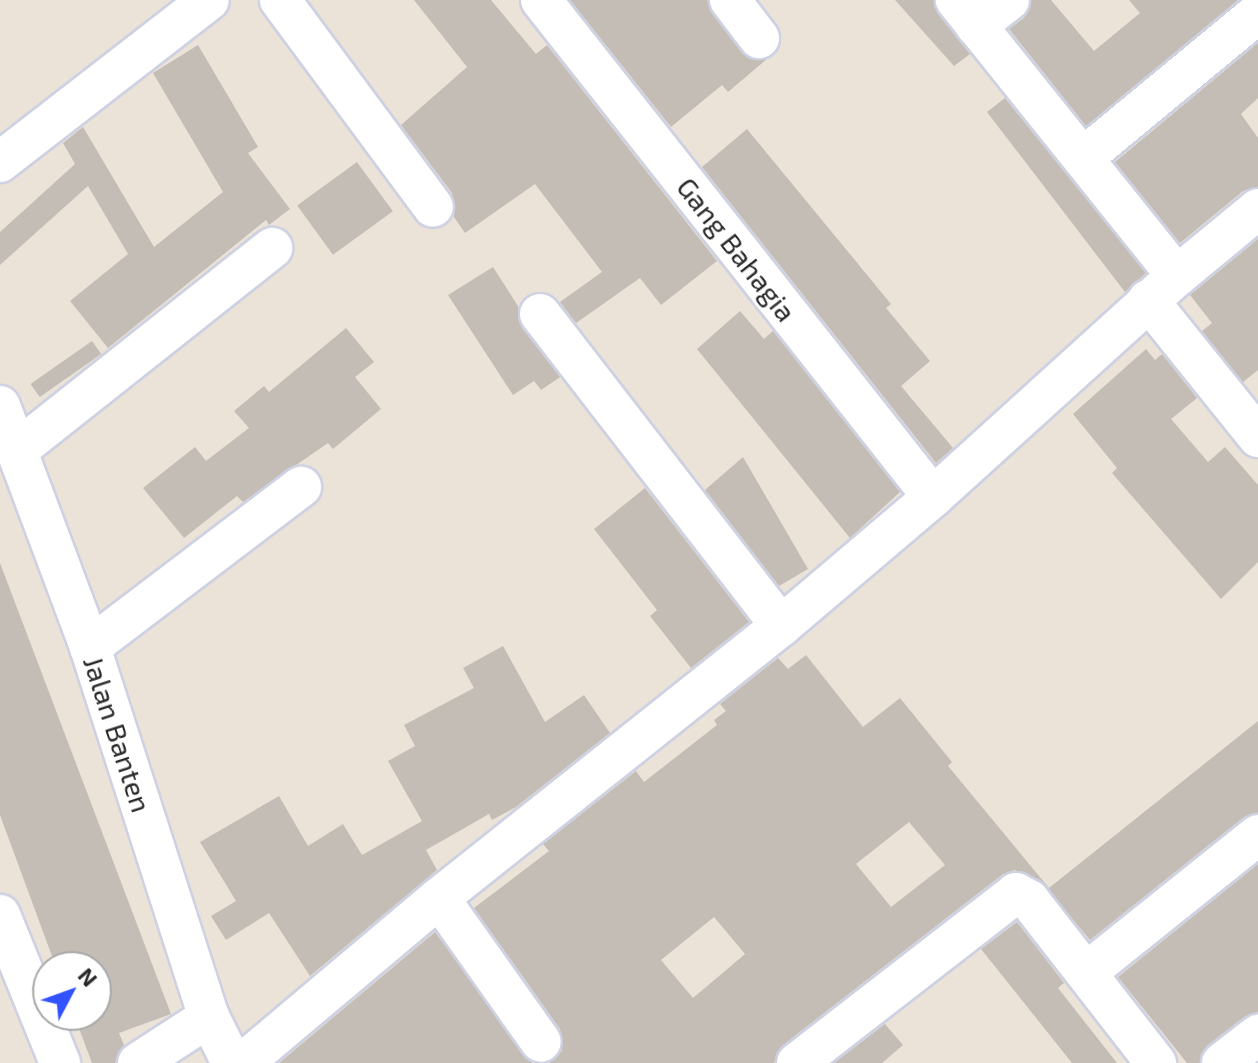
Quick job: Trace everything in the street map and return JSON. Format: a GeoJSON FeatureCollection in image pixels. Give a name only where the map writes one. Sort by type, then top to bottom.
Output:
{"type":"FeatureCollection","features":[{"type":"Feature","properties":{"kind":"street"},"geometry":{"type":"LineString","coordinates":[[0,162],[209,0]]}},
{"type":"Feature","properties":{"kind":"street"},"geometry":{"type":"LineString","coordinates":[[280,0],[433,207]]}},
{"type":"Feature","properties":{"kind":"street","name":"Gang Bahagia"},"geometry":{"type":"LineString","coordinates":[[541,0],[933,497]]}},
{"type":"Feature","properties":{"kind":"street"},"geometry":{"type":"LineString","coordinates":[[730,0],[759,38]]}},
{"type":"Feature","properties":{"kind":"street"},"geometry":{"type":"LineString","coordinates":[[1009,0],[966,13],[1083,158],[1258,437]]}},
{"type":"Feature","properties":{"kind":"street"},"geometry":{"type":"LineString","coordinates":[[1083,158],[1258,13]]}},
{"type":"Feature","properties":{"kind":"street"},"geometry":{"type":"LineString","coordinates":[[243,1063],[439,898],[781,626],[933,497],[1163,288],[1258,209]]}},
{"type":"Feature","properties":{"kind":"street"},"geometry":{"type":"LineString","coordinates":[[16,451],[272,248]]}},
{"type":"Feature","properties":{"kind":"street"},"geometry":{"type":"LineString","coordinates":[[540,314],[781,626]]}},
{"type":"Feature","properties":{"kind":"street","name":"Jalan Banten"},"geometry":{"type":"LineString","coordinates":[[0,406],[90,647],[209,1017],[232,1063]]}},
{"type":"Feature","properties":{"kind":"street"},"geometry":{"type":"LineString","coordinates":[[90,647],[301,487]]}},
{"type":"Feature","properties":{"kind":"street"},"geometry":{"type":"LineString","coordinates":[[1087,972],[1258,835]]}},
{"type":"Feature","properties":{"kind":"street"},"geometry":{"type":"LineString","coordinates":[[797,1063],[1016,893],[1029,900],[1156,1063]]}},
{"type":"Feature","properties":{"kind":"street"},"geometry":{"type":"LineString","coordinates":[[439,898],[541,1042]]}},
{"type":"Feature","properties":{"kind":"street"},"geometry":{"type":"LineString","coordinates":[[0,915],[60,1063]]}},
{"type":"Feature","properties":{"kind":"street"},"geometry":{"type":"LineString","coordinates":[[138,1063],[209,1017]]}},
{"type":"Feature","properties":{"kind":"street"},"geometry":{"type":"LineString","coordinates":[[1222,1063],[1258,1035]]}},
{"type":"Feature","properties":{"kind":"building"},"geometry":{"type":"Polygon","coordinates":[[[414,0],[491,0],[536,54],[547,45],[717,261],[661,305],[640,278],[576,323],[560,302],[602,272],[535,184],[465,233],[454,217],[452,193],[401,125],[467,67],[414,0]]]}},
{"type":"Feature","properties":{"kind":"building"},"geometry":{"type":"Polygon","coordinates":[[[570,0],[707,0],[741,52],[751,59],[768,58],[728,92],[722,85],[671,127],[570,0]]]}},
{"type":"Feature","properties":{"kind":"building"},"geometry":{"type":"Polygon","coordinates":[[[895,0],[934,0],[938,14],[970,54],[954,66],[895,0]]]}},
{"type":"Feature","properties":{"kind":"building"},"geometry":{"type":"Polygon","coordinates":[[[1031,0],[1051,0],[1094,51],[1140,13],[1129,0],[1238,0],[1086,126],[1009,29],[1024,18],[1031,0]]]}},
{"type":"Feature","properties":{"kind":"building"},"geometry":{"type":"Polygon","coordinates":[[[1258,43],[1258,98],[1241,114],[1258,138],[1258,187],[1243,191],[1180,243],[1115,162],[1258,43]]]}},
{"type":"Feature","properties":{"kind":"building"},"geometry":{"type":"Polygon","coordinates":[[[198,45],[258,147],[248,153],[290,209],[269,225],[266,220],[108,348],[70,301],[128,254],[88,186],[0,265],[0,232],[75,164],[63,143],[83,127],[154,247],[223,192],[153,73],[198,45]]]}},
{"type":"Feature","properties":{"kind":"building"},"geometry":{"type":"Polygon","coordinates":[[[1005,98],[1146,273],[1125,292],[987,112],[1005,98]]]}},
{"type":"Feature","properties":{"kind":"building"},"geometry":{"type":"Polygon","coordinates":[[[747,129],[891,304],[886,308],[930,361],[901,386],[953,448],[936,463],[702,167],[747,129]]]}},
{"type":"Feature","properties":{"kind":"building"},"geometry":{"type":"Polygon","coordinates":[[[357,162],[393,211],[333,255],[297,205],[357,162]]]}},
{"type":"Feature","properties":{"kind":"building"},"geometry":{"type":"Polygon","coordinates":[[[1258,239],[1258,370],[1243,382],[1202,331],[1212,323],[1190,295],[1258,239]]]}},
{"type":"Feature","properties":{"kind":"building"},"geometry":{"type":"Polygon","coordinates":[[[493,267],[518,306],[522,328],[560,377],[541,390],[534,381],[513,395],[448,295],[493,267]]]}},
{"type":"Feature","properties":{"kind":"building"},"geometry":{"type":"Polygon","coordinates":[[[740,311],[764,339],[773,331],[900,492],[850,538],[697,349],[740,311]]]}},
{"type":"Feature","properties":{"kind":"building"},"geometry":{"type":"Polygon","coordinates":[[[346,328],[374,362],[355,377],[381,409],[333,449],[328,443],[243,502],[237,496],[184,538],[143,488],[195,447],[206,461],[249,428],[234,411],[264,386],[269,392],[346,328]]]}},
{"type":"Feature","properties":{"kind":"building"},"geometry":{"type":"Polygon","coordinates":[[[92,341],[101,354],[40,397],[31,384],[92,341]]]}},
{"type":"Feature","properties":{"kind":"building"},"geometry":{"type":"Polygon","coordinates":[[[1146,349],[1155,360],[1162,354],[1197,398],[1171,419],[1208,462],[1225,447],[1258,485],[1258,562],[1221,599],[1112,473],[1117,468],[1073,414],[1146,349]]]}},
{"type":"Feature","properties":{"kind":"building"},"geometry":{"type":"Polygon","coordinates":[[[743,457],[808,569],[779,586],[705,490],[743,457]]]}},
{"type":"Feature","properties":{"kind":"building"},"geometry":{"type":"Polygon","coordinates":[[[645,488],[749,622],[691,668],[650,616],[657,610],[594,529],[645,488]]]}},
{"type":"Feature","properties":{"kind":"building"},"geometry":{"type":"Polygon","coordinates":[[[0,563],[171,1014],[119,1033],[124,1045],[115,1063],[92,1063],[80,1031],[112,1031],[112,951],[50,951],[0,815],[0,563]]]}},
{"type":"Feature","properties":{"kind":"building"},"geometry":{"type":"Polygon","coordinates":[[[503,646],[545,722],[584,695],[610,733],[516,807],[492,820],[489,814],[426,850],[437,870],[310,976],[269,913],[226,940],[211,916],[236,901],[200,842],[279,796],[308,846],[343,824],[362,855],[422,821],[388,761],[415,746],[404,725],[474,688],[463,668],[503,646]]]}},
{"type":"Feature","properties":{"kind":"building"},"geometry":{"type":"Polygon","coordinates":[[[806,655],[863,727],[900,698],[952,762],[948,766],[1049,888],[1258,721],[1258,813],[1244,817],[1090,940],[1040,880],[1015,870],[1003,874],[783,1045],[774,1063],[549,1063],[562,1051],[560,1029],[474,908],[549,851],[543,844],[636,771],[644,782],[717,725],[714,720],[726,711],[720,704],[778,658],[788,669],[806,655]],[[909,822],[856,864],[891,907],[945,865],[909,822]],[[714,917],[661,960],[693,998],[745,954],[714,917]]]}},
{"type":"Feature","properties":{"kind":"building"},"geometry":{"type":"Polygon","coordinates":[[[1258,864],[1258,1012],[1244,1017],[1208,1045],[1200,1063],[1187,1063],[1118,977],[1258,864]]]}},
{"type":"Feature","properties":{"kind":"building"},"geometry":{"type":"Polygon","coordinates":[[[1017,922],[1064,983],[1058,988],[1117,1063],[1072,1063],[981,949],[1017,922]]]}},
{"type":"Feature","properties":{"kind":"building"},"geometry":{"type":"Polygon","coordinates":[[[435,932],[532,1063],[279,1063],[435,932]]]}},
{"type":"Feature","properties":{"kind":"building"},"geometry":{"type":"Polygon","coordinates":[[[885,1024],[903,1045],[882,1063],[834,1063],[885,1024]]]}}]}
